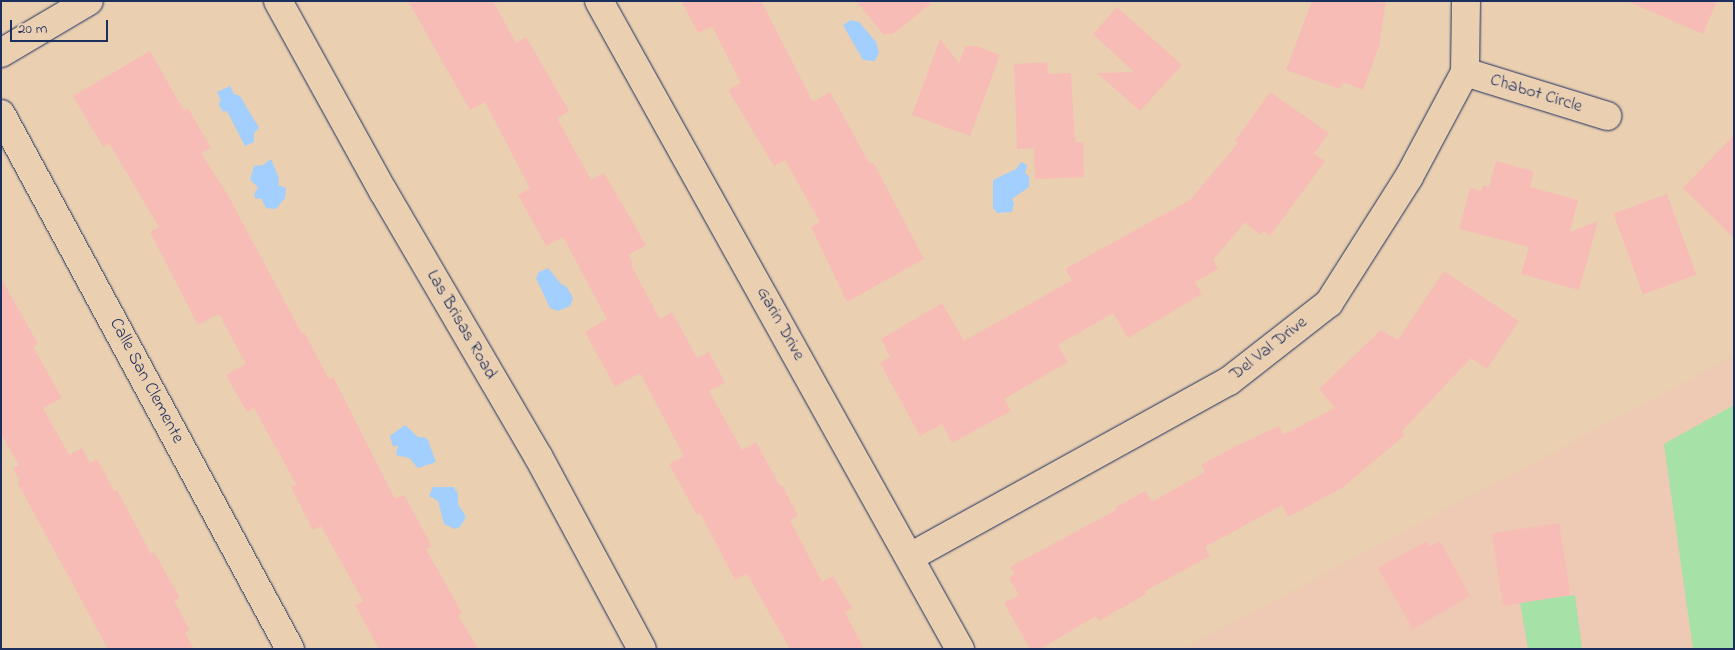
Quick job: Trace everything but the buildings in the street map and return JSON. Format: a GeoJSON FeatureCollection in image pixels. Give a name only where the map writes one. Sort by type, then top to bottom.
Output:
{"type":"FeatureCollection","features":[{"type":"Feature","properties":{"kind":"street"},"geometry":{"type":"LineString","coordinates":[[1,53],[89,1]]}},
{"type":"Feature","properties":{"kind":"street","name":"Las Brisas Road"},"geometry":{"type":"LineString","coordinates":[[278,1],[383,191],[538,456],[642,649]]}},
{"type":"Feature","properties":{"kind":"street","name":"Garin Drive"},"geometry":{"type":"LineString","coordinates":[[598,1],[960,649]]}},
{"type":"Feature","properties":{"kind":"street","name":"Del Val Drive"},"geometry":{"type":"LineString","coordinates":[[910,557],[1229,381],[1329,303],[1409,177],[1465,72],[1466,1]]}},
{"type":"Feature","properties":{"kind":"street","name":"Chabot Circle"},"geometry":{"type":"LineString","coordinates":[[1465,72],[1607,116]]}},
{"type":"Feature","properties":{"kind":"street","name":"Calle San Clemente"},"geometry":{"type":"LineString","coordinates":[[1,114],[290,649]]}},
{"type":"Feature","properties":{"kind":"shaded area"},"geometry":{"type":"Polygon","coordinates":[[[1734,356],[1734,649],[1183,649],[1734,356]]]}},
{"type":"Feature","properties":{"kind":"green space"},"geometry":{"type":"Polygon","coordinates":[[[1734,405],[1734,649],[1693,649],[1664,444],[1734,405]]]}},
{"type":"Feature","properties":{"kind":"green space"},"geometry":{"type":"Polygon","coordinates":[[[1575,595],[1582,649],[1528,649],[1520,602],[1575,595]]]}},
{"type":"Feature","properties":{"kind":"water"},"geometry":{"type":"Polygon","coordinates":[[[851,20],[859,22],[876,42],[879,52],[875,61],[863,60],[843,25],[851,20]]]}},
{"type":"Feature","properties":{"kind":"water"},"geometry":{"type":"Polygon","coordinates":[[[230,86],[234,94],[240,96],[259,128],[254,133],[254,142],[245,146],[227,111],[223,112],[218,103],[221,101],[217,92],[230,86]]]}},
{"type":"Feature","properties":{"kind":"water"},"geometry":{"type":"Polygon","coordinates":[[[271,159],[279,178],[278,185],[286,188],[285,198],[276,209],[266,208],[261,198],[256,199],[254,195],[258,187],[250,180],[254,166],[263,165],[271,159]]]}},
{"type":"Feature","properties":{"kind":"water"},"geometry":{"type":"Polygon","coordinates":[[[1021,162],[1027,165],[1025,173],[1029,176],[1029,187],[1012,199],[1014,203],[1012,212],[997,213],[993,208],[993,180],[1016,169],[1021,162]]]}},
{"type":"Feature","properties":{"kind":"water"},"geometry":{"type":"Polygon","coordinates":[[[548,268],[561,284],[567,287],[573,298],[570,306],[558,311],[550,308],[536,278],[539,272],[548,268]]]}},
{"type":"Feature","properties":{"kind":"water"},"geometry":{"type":"Polygon","coordinates":[[[405,425],[418,437],[427,438],[436,462],[418,468],[409,458],[396,455],[398,445],[393,447],[390,436],[405,425]]]}},
{"type":"Feature","properties":{"kind":"water"},"geometry":{"type":"Polygon","coordinates":[[[433,487],[454,487],[458,494],[458,504],[466,517],[460,527],[455,529],[444,524],[438,501],[429,496],[433,487]]]}}]}
